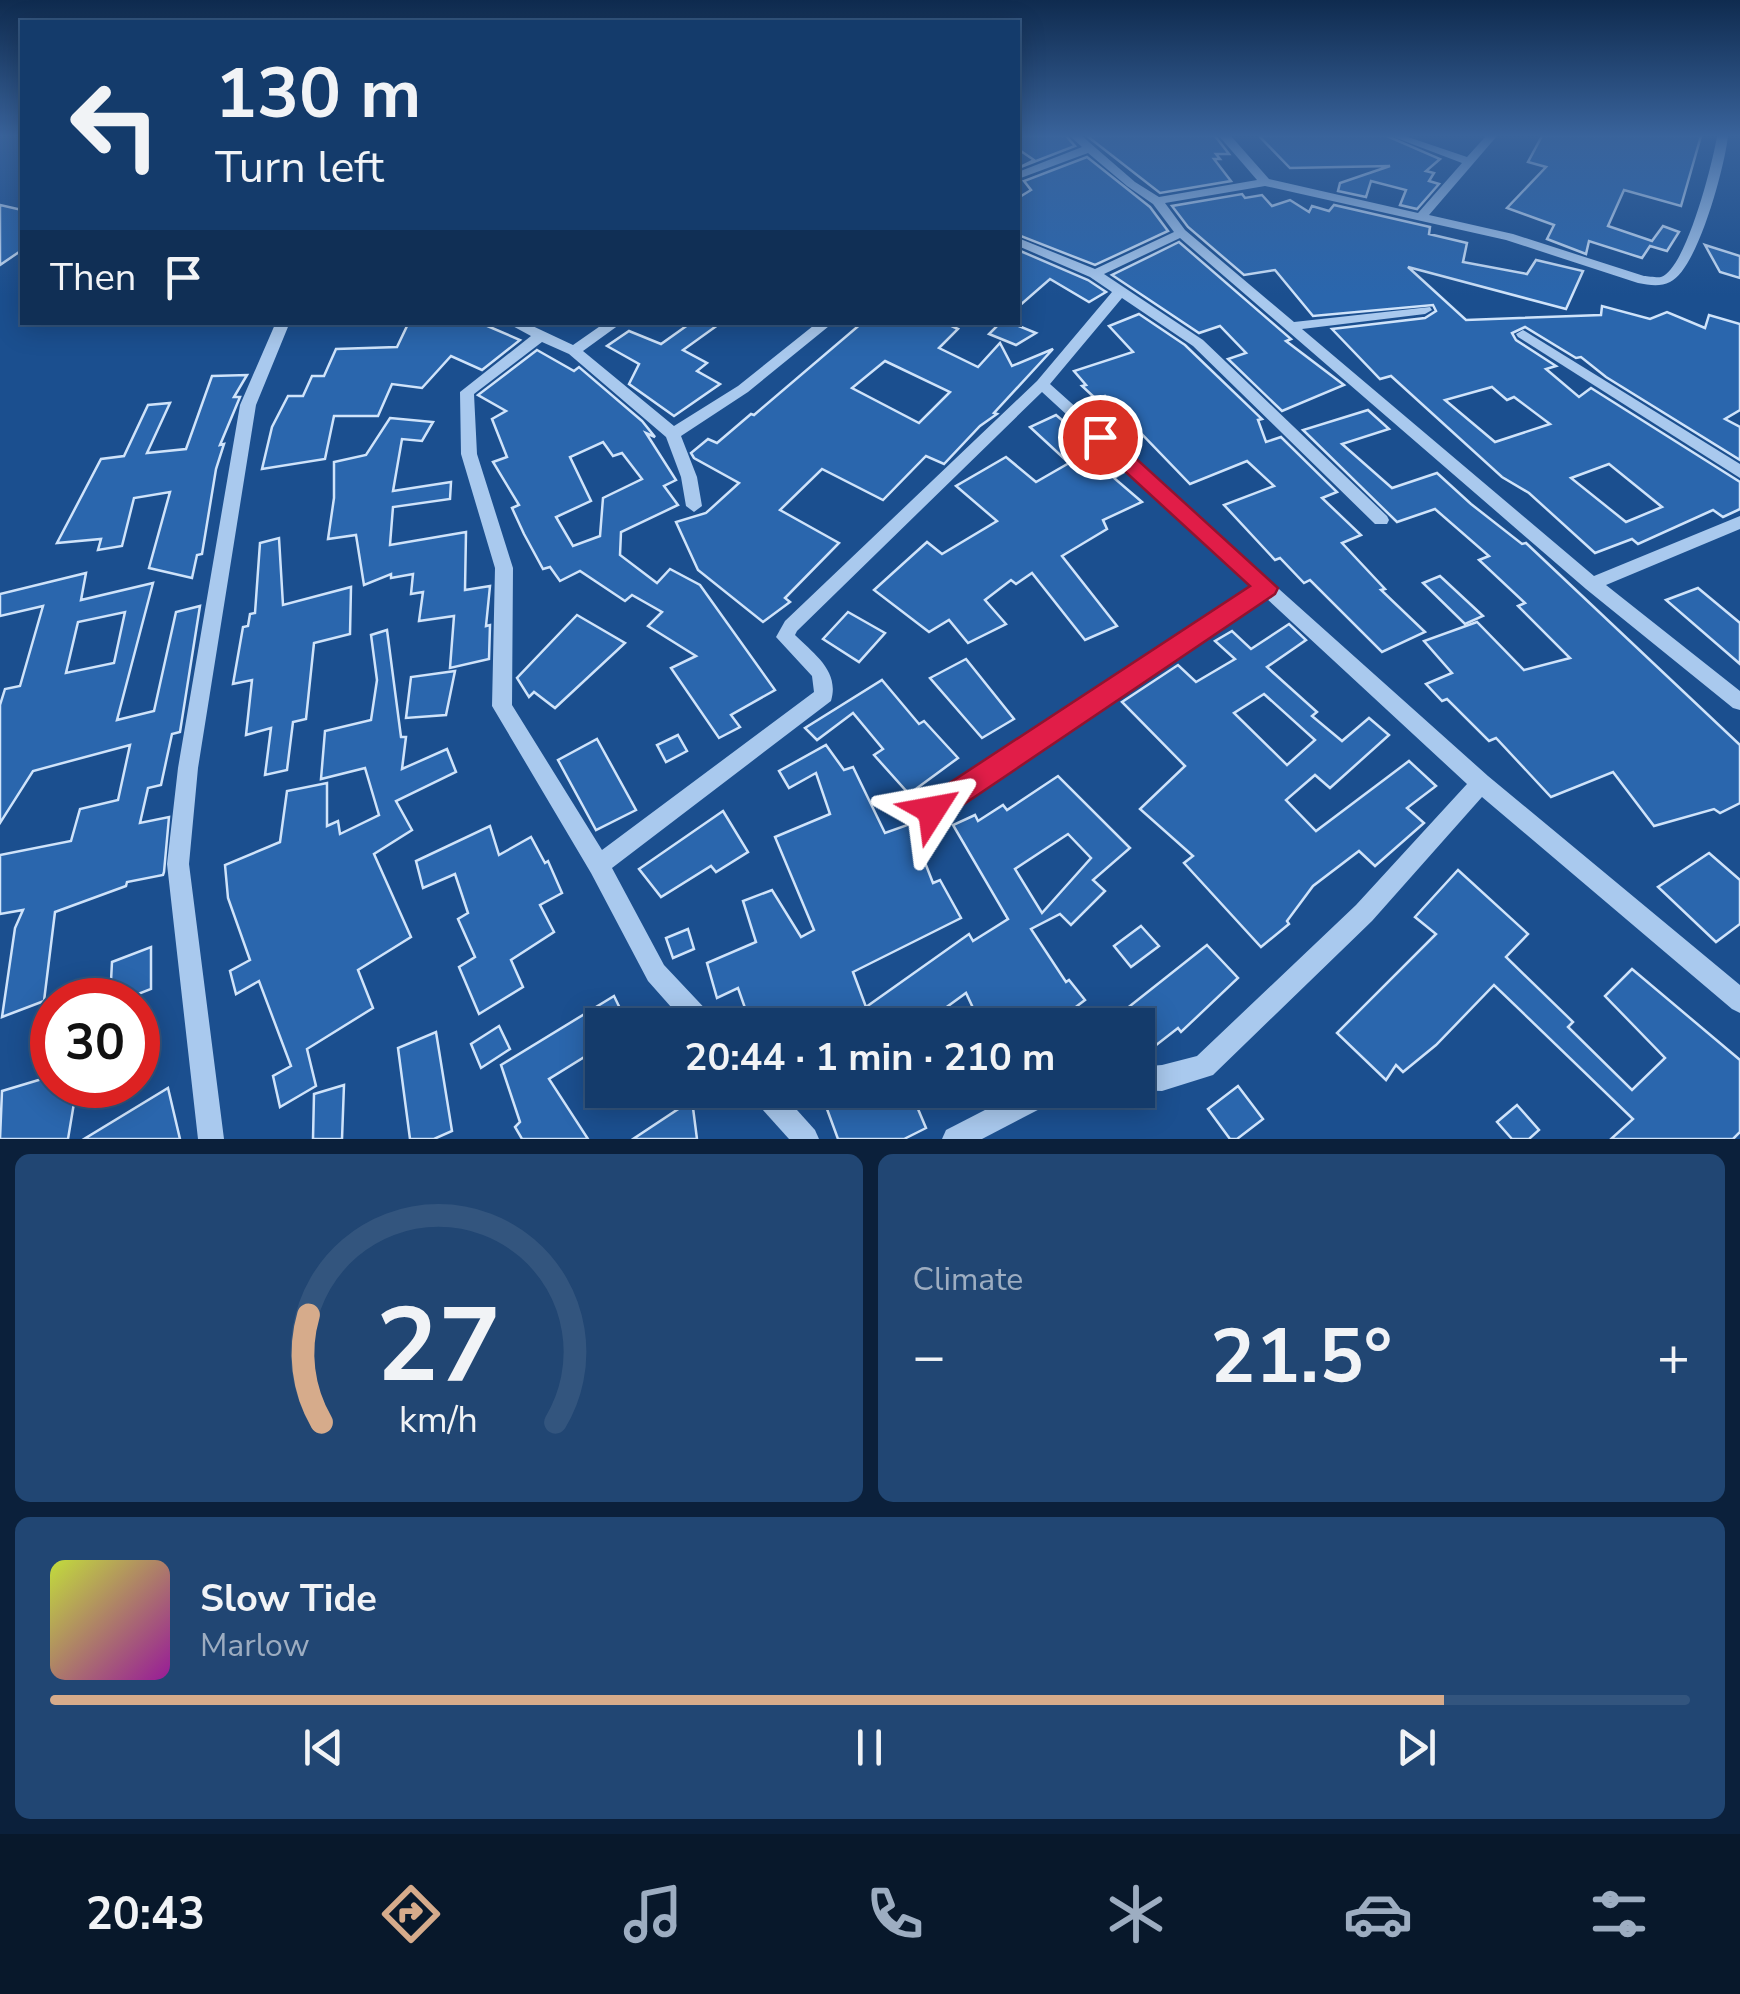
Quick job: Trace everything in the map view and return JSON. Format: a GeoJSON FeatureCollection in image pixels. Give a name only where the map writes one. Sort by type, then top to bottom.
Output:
{"type":"FeatureCollection","features":[{"type":"Feature","properties":{"kind":"street"},"geometry":{"type":"LineString","coordinates":[[1143,189],[1158,201],[1181,233],[1592,584],[1740,702]]}},
{"type":"Feature","properties":{"kind":"street"},"geometry":{"type":"LineString","coordinates":[[1158,201],[1225,189]]}},
{"type":"Feature","properties":{"kind":"street"},"geometry":{"type":"LineString","coordinates":[[1299,189],[1509,237],[1643,280],[1661,282],[1674,274],[1702,216],[1709,189]]}},
{"type":"Feature","properties":{"kind":"street"},"geometry":{"type":"LineString","coordinates":[[1422,216],[1444,189]]}},
{"type":"Feature","properties":{"kind":"street"},"geometry":{"type":"LineString","coordinates":[[1095,274],[1181,233]]}},
{"type":"Feature","properties":{"kind":"street"},"geometry":{"type":"LineString","coordinates":[[1020,243],[1095,274],[1198,343],[1381,520]]}},
{"type":"Feature","properties":{"kind":"street"},"geometry":{"type":"LineString","coordinates":[[599,866],[824,695],[821,672],[785,638],[792,626],[1042,384],[1120,290]]}},
{"type":"Feature","properties":{"kind":"street"},"geometry":{"type":"LineString","coordinates":[[1293,326],[1426,310]]}},
{"type":"Feature","properties":{"kind":"street"},"geometry":{"type":"LineString","coordinates":[[211,1139],[178,864],[188,768],[248,405],[283,325]]}},
{"type":"Feature","properties":{"kind":"street"},"geometry":{"type":"LineString","coordinates":[[519,325],[574,351],[673,434],[689,477],[694,506]]}},
{"type":"Feature","properties":{"kind":"street"},"geometry":{"type":"LineString","coordinates":[[574,351],[612,325]]}},
{"type":"Feature","properties":{"kind":"street"},"geometry":{"type":"LineString","coordinates":[[673,434],[743,389],[823,325]]}},
{"type":"Feature","properties":{"kind":"street"},"geometry":{"type":"LineString","coordinates":[[1522,334],[1740,472]]}},
{"type":"Feature","properties":{"kind":"street"},"geometry":{"type":"LineString","coordinates":[[542,335],[467,392],[469,454],[504,568],[502,706],[599,866],[656,973],[688,1008]]}},
{"type":"Feature","properties":{"kind":"street"},"geometry":{"type":"LineString","coordinates":[[1042,384],[1481,784],[1740,1001]]}},
{"type":"Feature","properties":{"kind":"street"},"geometry":{"type":"LineString","coordinates":[[1592,584],[1740,522]]}},
{"type":"Feature","properties":{"kind":"street"},"geometry":{"type":"LineString","coordinates":[[932,810],[1266,588]]}},
{"type":"Feature","properties":{"kind":"street"},"geometry":{"type":"LineString","coordinates":[[1155,1078],[1204,1066],[1364,913],[1481,784]]}},
{"type":"Feature","properties":{"kind":"street"},"geometry":{"type":"LineString","coordinates":[[778,1108],[806,1139]]}},
{"type":"Feature","properties":{"kind":"street"},"geometry":{"type":"LineString","coordinates":[[955,1139],[1015,1108]]}},
{"type":"Feature","properties":{"kind":"building"},"geometry":{"type":"Polygon","coordinates":[[[1128,189],[1150,207],[1168,231],[1095,265],[1020,236],[1020,197],[1031,190],[1128,189]]]}},
{"type":"Feature","properties":{"kind":"building"},"geometry":{"type":"Polygon","coordinates":[[[1338,189],[1368,189],[1366,197],[1338,189]]]}},
{"type":"Feature","properties":{"kind":"building"},"geometry":{"type":"Polygon","coordinates":[[[1403,189],[1434,189],[1417,209],[1400,205],[1406,190],[1403,189]]]}},
{"type":"Feature","properties":{"kind":"building"},"geometry":{"type":"Polygon","coordinates":[[[1525,189],[1686,189],[1681,206],[1624,190],[1608,226],[1652,241],[1663,226],[1679,232],[1667,251],[1650,246],[1642,258],[1589,241],[1586,254],[1547,239],[1554,225],[1507,208],[1525,189]]]}},
{"type":"Feature","properties":{"kind":"building"},"geometry":{"type":"Polygon","coordinates":[[[1242,194],[1245,198],[1262,195],[1272,206],[1290,200],[1309,212],[1312,206],[1329,211],[1334,205],[1430,227],[1429,234],[1467,243],[1463,262],[1527,274],[1536,260],[1583,271],[1566,309],[1408,267],[1466,320],[1601,315],[1602,306],[1650,319],[1667,312],[1705,328],[1709,315],[1740,324],[1740,410],[1725,419],[1740,427],[1740,460],[1606,377],[1581,357],[1576,358],[1525,327],[1512,333],[1516,340],[1556,366],[1546,369],[1579,397],[1591,388],[1740,482],[1740,509],[1723,517],[1713,510],[1638,544],[1632,539],[1595,553],[1529,493],[1502,477],[1391,376],[1380,379],[1332,329],[1425,318],[1436,311],[1433,305],[1313,316],[1275,270],[1244,275],[1188,227],[1172,206],[1242,194]],[[1492,387],[1445,400],[1495,442],[1550,424],[1514,397],[1507,400],[1492,387]],[[1609,464],[1571,478],[1626,522],[1662,507],[1609,464]]]}},
{"type":"Feature","properties":{"kind":"building"},"geometry":{"type":"Polygon","coordinates":[[[0,205],[20,210],[20,251],[0,265],[0,205]]]}},
{"type":"Feature","properties":{"kind":"building"},"geometry":{"type":"Polygon","coordinates":[[[1179,242],[1291,339],[1286,341],[1344,385],[1282,411],[1228,359],[1246,353],[1220,326],[1199,333],[1112,275],[1179,242]]]}},
{"type":"Feature","properties":{"kind":"building"},"geometry":{"type":"Polygon","coordinates":[[[1705,245],[1740,256],[1740,278],[1720,272],[1705,245]]]}},
{"type":"Feature","properties":{"kind":"building"},"geometry":{"type":"Polygon","coordinates":[[[1020,251],[1088,280],[1106,292],[1089,302],[1050,279],[1020,305],[1020,251]]]}},
{"type":"Feature","properties":{"kind":"building"},"geometry":{"type":"Polygon","coordinates":[[[1139,314],[1185,345],[1262,419],[1258,420],[1266,442],[1281,437],[1337,492],[1322,498],[1361,535],[1342,543],[1385,589],[1381,590],[1425,632],[1382,652],[1310,580],[1304,583],[1280,558],[1275,560],[1224,505],[1274,486],[1247,461],[1190,484],[1105,396],[1096,399],[1082,386],[1086,385],[1074,371],[1133,352],[1109,326],[1139,314]]]}},
{"type":"Feature","properties":{"kind":"building"},"geometry":{"type":"Polygon","coordinates":[[[408,325],[485,325],[520,340],[482,370],[451,356],[422,388],[392,384],[378,416],[334,416],[325,459],[262,469],[272,427],[288,396],[303,396],[312,376],[324,376],[336,349],[397,347],[408,325]]]}},
{"type":"Feature","properties":{"kind":"building"},"geometry":{"type":"Polygon","coordinates":[[[688,325],[718,325],[683,350],[707,363],[697,371],[720,384],[674,416],[629,384],[639,364],[607,346],[629,331],[661,344],[688,325]]]}},
{"type":"Feature","properties":{"kind":"building"},"geometry":{"type":"Polygon","coordinates":[[[859,325],[949,325],[958,329],[939,348],[978,367],[1000,343],[1012,366],[1053,349],[994,413],[997,414],[944,464],[926,456],[883,500],[822,469],[780,510],[839,543],[785,598],[790,602],[763,622],[698,570],[676,522],[706,513],[739,483],[691,453],[708,439],[717,443],[859,325]],[[885,361],[852,388],[919,423],[950,392],[885,361]]]}},
{"type":"Feature","properties":{"kind":"building"},"geometry":{"type":"Polygon","coordinates":[[[998,325],[1016,325],[1036,333],[1016,345],[989,334],[998,325]]]}},
{"type":"Feature","properties":{"kind":"building"},"geometry":{"type":"Polygon","coordinates":[[[537,350],[574,371],[579,367],[655,437],[646,433],[676,480],[664,486],[678,505],[621,532],[620,555],[657,583],[670,569],[700,585],[775,690],[731,715],[740,727],[719,738],[671,668],[696,656],[648,626],[662,612],[632,595],[625,601],[580,571],[560,581],[550,567],[543,569],[512,508],[519,505],[493,462],[507,457],[492,419],[506,411],[478,395],[537,350]],[[603,442],[570,457],[591,501],[556,517],[573,546],[600,536],[603,498],[642,479],[622,453],[613,456],[603,442]]]}},
{"type":"Feature","properties":{"kind":"building"},"geometry":{"type":"Polygon","coordinates":[[[247,375],[234,397],[240,397],[220,445],[224,444],[202,554],[197,555],[192,578],[149,568],[170,492],[134,498],[122,546],[98,550],[101,539],[57,543],[101,459],[124,456],[148,405],[170,403],[147,453],[186,449],[212,376],[247,375]]]}},
{"type":"Feature","properties":{"kind":"building"},"geometry":{"type":"Polygon","coordinates":[[[1368,410],[1389,429],[1342,444],[1392,488],[1437,473],[1471,504],[1522,544],[1526,543],[1740,745],[1740,803],[1720,813],[1714,809],[1654,826],[1613,772],[1551,797],[1496,738],[1489,741],[1447,699],[1442,701],[1426,684],[1452,673],[1424,641],[1477,622],[1524,670],[1570,658],[1518,606],[1525,603],[1479,560],[1489,556],[1435,509],[1397,522],[1303,430],[1368,410]]]}},
{"type":"Feature","properties":{"kind":"building"},"geometry":{"type":"Polygon","coordinates":[[[1056,415],[1124,472],[1114,478],[1142,502],[1103,520],[1107,529],[1062,556],[1117,626],[1085,640],[1032,573],[1016,584],[1011,580],[985,600],[1006,624],[968,643],[949,620],[929,632],[874,590],[927,542],[942,554],[997,521],[956,486],[1006,457],[1036,482],[1069,463],[1030,427],[1056,415]]]}},
{"type":"Feature","properties":{"kind":"building"},"geometry":{"type":"Polygon","coordinates":[[[390,418],[433,422],[422,441],[402,439],[393,491],[451,482],[450,499],[393,507],[390,545],[466,532],[465,590],[490,586],[486,626],[490,625],[489,659],[450,668],[454,616],[419,621],[423,592],[411,594],[413,574],[391,578],[391,574],[364,585],[356,535],[328,539],[334,462],[366,455],[390,418]]]}},
{"type":"Feature","properties":{"kind":"building"},"geometry":{"type":"Polygon","coordinates":[[[279,538],[283,605],[351,587],[350,634],[314,643],[306,719],[293,722],[287,770],[265,775],[271,728],[246,735],[252,680],[233,684],[243,627],[248,626],[250,614],[255,613],[260,543],[279,538]]]}},
{"type":"Feature","properties":{"kind":"building"},"geometry":{"type":"Polygon","coordinates":[[[86,573],[81,600],[153,583],[117,720],[154,711],[176,612],[200,606],[180,732],[172,734],[161,785],[148,788],[140,823],[169,817],[163,875],[127,882],[126,886],[55,912],[47,978],[30,978],[30,1006],[2,1017],[15,928],[23,910],[0,914],[0,855],[71,841],[80,809],[118,800],[130,745],[33,771],[0,823],[0,705],[5,689],[20,686],[43,606],[0,616],[0,594],[86,573]],[[125,612],[78,622],[66,673],[114,663],[125,612]]]}},
{"type":"Feature","properties":{"kind":"building"},"geometry":{"type":"Polygon","coordinates":[[[1440,576],[1483,616],[1465,624],[1423,583],[1440,576]]]}},
{"type":"Feature","properties":{"kind":"building"},"geometry":{"type":"Polygon","coordinates":[[[1698,588],[1740,623],[1740,664],[1666,600],[1698,588]]]}},
{"type":"Feature","properties":{"kind":"building"},"geometry":{"type":"Polygon","coordinates":[[[848,612],[885,633],[859,662],[823,639],[848,612]]]}},
{"type":"Feature","properties":{"kind":"building"},"geometry":{"type":"Polygon","coordinates":[[[577,615],[625,643],[555,708],[534,692],[529,697],[517,678],[577,615]]]}},
{"type":"Feature","properties":{"kind":"building"},"geometry":{"type":"Polygon","coordinates":[[[1289,624],[1306,640],[1267,667],[1317,712],[1312,716],[1342,741],[1369,718],[1389,735],[1330,788],[1315,775],[1286,800],[1316,831],[1409,761],[1436,786],[1407,808],[1424,823],[1375,866],[1359,851],[1313,886],[1287,921],[1289,924],[1261,947],[1184,863],[1193,856],[1140,809],[1185,766],[1122,702],[1178,665],[1196,682],[1235,659],[1215,641],[1232,631],[1251,649],[1289,624]],[[1264,694],[1234,713],[1287,765],[1315,740],[1264,694]]]}},
{"type":"Feature","properties":{"kind":"building"},"geometry":{"type":"Polygon","coordinates":[[[387,630],[401,737],[406,737],[402,769],[447,749],[456,772],[396,801],[412,830],[374,854],[411,937],[358,970],[373,1008],[307,1049],[316,1086],[280,1107],[273,1076],[291,1066],[259,981],[236,994],[230,971],[250,960],[228,898],[225,865],[280,842],[287,791],[327,783],[327,826],[338,821],[340,834],[379,815],[365,768],[321,779],[325,731],[371,720],[377,680],[371,635],[387,630]]]}},
{"type":"Feature","properties":{"kind":"building"},"geometry":{"type":"Polygon","coordinates":[[[966,659],[1014,719],[982,738],[930,678],[966,659]]]}},
{"type":"Feature","properties":{"kind":"building"},"geometry":{"type":"Polygon","coordinates":[[[455,671],[446,715],[406,718],[411,677],[455,671]]]}},
{"type":"Feature","properties":{"kind":"building"},"geometry":{"type":"Polygon","coordinates":[[[882,680],[919,724],[924,721],[958,758],[909,794],[874,755],[883,749],[853,713],[817,740],[805,728],[882,680]]]}},
{"type":"Feature","properties":{"kind":"building"},"geometry":{"type":"Polygon","coordinates":[[[678,735],[687,751],[666,762],[657,745],[678,735]]]}},
{"type":"Feature","properties":{"kind":"building"},"geometry":{"type":"Polygon","coordinates":[[[597,739],[636,810],[596,830],[558,760],[597,739]]]}},
{"type":"Feature","properties":{"kind":"building"},"geometry":{"type":"Polygon","coordinates":[[[826,745],[844,770],[853,767],[885,833],[910,824],[933,883],[940,880],[961,918],[853,972],[866,1007],[969,934],[973,941],[1008,919],[953,825],[975,815],[978,821],[1003,805],[1007,810],[1058,776],[1130,848],[1093,880],[1105,891],[1071,925],[1060,914],[1031,929],[1066,982],[1069,980],[1085,1000],[1074,1008],[973,1008],[966,993],[945,1008],[745,1008],[738,988],[717,998],[707,963],[756,942],[743,901],[772,890],[801,937],[814,930],[775,837],[830,814],[816,773],[789,788],[779,771],[826,745]],[[1068,834],[1015,869],[1042,913],[1091,858],[1068,834]]]}},
{"type":"Feature","properties":{"kind":"building"},"geometry":{"type":"Polygon","coordinates":[[[723,811],[748,852],[716,872],[711,866],[661,897],[639,869],[723,811]]]}},
{"type":"Feature","properties":{"kind":"building"},"geometry":{"type":"Polygon","coordinates":[[[490,826],[499,855],[531,837],[545,863],[548,861],[562,893],[540,905],[554,932],[511,960],[523,987],[479,1014],[459,967],[475,957],[458,919],[468,913],[455,874],[423,888],[416,861],[490,826]]]}},
{"type":"Feature","properties":{"kind":"building"},"geometry":{"type":"Polygon","coordinates":[[[1709,853],[1740,880],[1740,924],[1716,942],[1658,887],[1709,853]]]}},
{"type":"Feature","properties":{"kind":"building"},"geometry":{"type":"Polygon","coordinates":[[[1458,870],[1528,934],[1506,957],[1573,1022],[1568,1027],[1632,1090],[1665,1058],[1605,996],[1632,969],[1740,1060],[1740,1132],[1733,1139],[1611,1139],[1633,1119],[1494,985],[1436,1045],[1403,1072],[1396,1065],[1386,1080],[1337,1033],[1436,934],[1415,917],[1458,870]]]}},
{"type":"Feature","properties":{"kind":"building"},"geometry":{"type":"Polygon","coordinates":[[[1141,926],[1159,946],[1131,967],[1114,946],[1141,926]]]}},
{"type":"Feature","properties":{"kind":"building"},"geometry":{"type":"Polygon","coordinates":[[[688,929],[694,949],[673,958],[666,938],[688,929]]]}},
{"type":"Feature","properties":{"kind":"building"},"geometry":{"type":"Polygon","coordinates":[[[1207,945],[1238,978],[1181,1032],[1178,1028],[1155,1046],[1155,1008],[1127,1008],[1207,945]]]}},
{"type":"Feature","properties":{"kind":"building"},"geometry":{"type":"Polygon","coordinates":[[[151,947],[151,978],[111,978],[112,962],[151,947]]]}},
{"type":"Feature","properties":{"kind":"building"},"geometry":{"type":"Polygon","coordinates":[[[614,996],[620,1008],[594,1008],[614,996]]]}},
{"type":"Feature","properties":{"kind":"building"},"geometry":{"type":"Polygon","coordinates":[[[585,1014],[585,1057],[549,1079],[588,1139],[522,1139],[515,1127],[520,1122],[501,1065],[585,1014]]]}},
{"type":"Feature","properties":{"kind":"building"},"geometry":{"type":"Polygon","coordinates":[[[499,1026],[510,1049],[481,1068],[471,1044],[499,1026]]]}},
{"type":"Feature","properties":{"kind":"building"},"geometry":{"type":"Polygon","coordinates":[[[436,1032],[452,1131],[434,1139],[410,1139],[398,1048],[436,1032]]]}},
{"type":"Feature","properties":{"kind":"building"},"geometry":{"type":"Polygon","coordinates":[[[30,1083],[30,1108],[73,1108],[68,1139],[0,1139],[2,1091],[30,1083]]]}},
{"type":"Feature","properties":{"kind":"building"},"geometry":{"type":"Polygon","coordinates":[[[344,1085],[342,1139],[313,1139],[314,1094],[344,1085]]]}},
{"type":"Feature","properties":{"kind":"building"},"geometry":{"type":"Polygon","coordinates":[[[1238,1086],[1263,1119],[1237,1139],[1230,1139],[1208,1109],[1238,1086]]]}},
{"type":"Feature","properties":{"kind":"building"},"geometry":{"type":"Polygon","coordinates":[[[168,1088],[180,1139],[84,1139],[135,1108],[160,1108],[160,1093],[168,1088]]]}},
{"type":"Feature","properties":{"kind":"building"},"geometry":{"type":"Polygon","coordinates":[[[1517,1105],[1539,1130],[1529,1139],[1512,1139],[1497,1122],[1517,1105]]]}},
{"type":"Feature","properties":{"kind":"building"},"geometry":{"type":"Polygon","coordinates":[[[680,1108],[693,1108],[697,1139],[633,1139],[680,1108]]]}},
{"type":"Feature","properties":{"kind":"building"},"geometry":{"type":"Polygon","coordinates":[[[827,1108],[918,1108],[926,1128],[904,1139],[838,1139],[827,1108]]]}},
{"type":"Feature","properties":{"kind":"route"},"geometry":{"type":"LineString","coordinates":[[932,810],[1266,588],[1100,437]]}}]}
